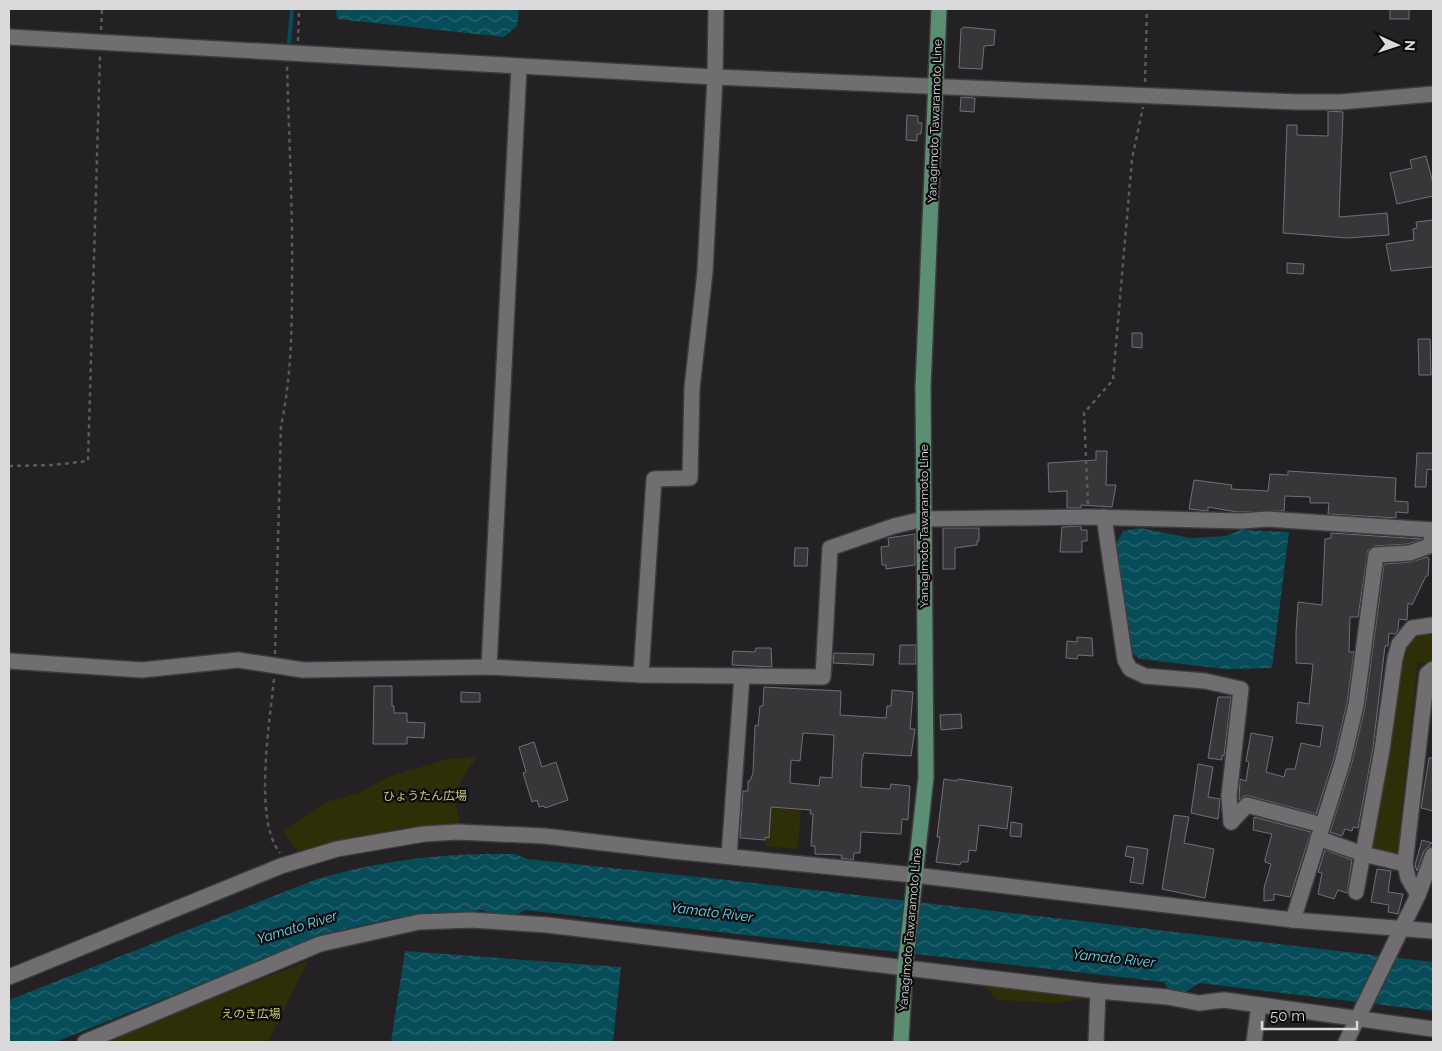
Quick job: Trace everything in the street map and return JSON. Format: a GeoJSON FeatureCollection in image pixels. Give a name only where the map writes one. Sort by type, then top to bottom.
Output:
{"type":"FeatureCollection","features":[{"type":"Feature","properties":{"kind":"main road","name":"Yanagimoto Tawaramoto Line"},"geometry":{"type":"LineString","coordinates":[[901,1042],[905,965],[926,777],[923,387],[939,9]]}},
{"type":"Feature","properties":{"kind":"street"},"geometry":{"type":"LineString","coordinates":[[641,675],[654,479],[690,478],[692,388],[705,272],[715,77],[716,9]]}},
{"type":"Feature","properties":{"kind":"street"},"geometry":{"type":"LineString","coordinates":[[9,37],[101,44],[519,67],[1145,95],[1340,102],[1433,94]]}},
{"type":"Feature","properties":{"kind":"street"},"geometry":{"type":"LineString","coordinates":[[489,667],[519,67]]}},
{"type":"Feature","properties":{"kind":"street"},"geometry":{"type":"LineString","coordinates":[[9,661],[142,670],[238,660],[303,670],[489,667],[641,675],[823,677],[830,548],[894,526],[924,519],[1088,516],[1242,521],[1267,519],[1433,532],[1429,546],[1421,550],[1376,555],[1356,705],[1343,760],[1294,920]]}},
{"type":"Feature","properties":{"kind":"street"},"geometry":{"type":"LineString","coordinates":[[1104,517],[1125,660],[1130,669],[1145,676],[1205,682],[1242,689],[1229,796],[1230,822],[1247,805],[1320,832],[1363,854],[1405,864]]}},
{"type":"Feature","properties":{"kind":"street"},"geometry":{"type":"LineString","coordinates":[[1356,892],[1382,750],[1395,658],[1399,644],[1412,628],[1433,625]]}},
{"type":"Feature","properties":{"kind":"street"},"geometry":{"type":"LineString","coordinates":[[1418,895],[1408,878],[1405,864],[1427,674],[1433,668]]}},
{"type":"Feature","properties":{"kind":"street"},"geometry":{"type":"LineString","coordinates":[[729,856],[742,676]]}},
{"type":"Feature","properties":{"kind":"street"},"geometry":{"type":"LineString","coordinates":[[9,977],[289,864],[337,849],[424,834],[458,832],[544,836],[1399,932],[1433,931]]}},
{"type":"Feature","properties":{"kind":"street"},"geometry":{"type":"LineString","coordinates":[[1346,1042],[1418,895],[1433,855]]}},
{"type":"Feature","properties":{"kind":"street"},"geometry":{"type":"LineString","coordinates":[[85,1042],[320,944],[419,922],[471,920],[547,925],[905,965],[1098,991],[1167,997],[1199,1003],[1224,1000],[1359,1015],[1433,1029]]}},
{"type":"Feature","properties":{"kind":"street"},"geometry":{"type":"LineString","coordinates":[[1096,1042],[1098,991]]}},
{"type":"Feature","properties":{"kind":"street"},"geometry":{"type":"LineString","coordinates":[[1254,1042],[1259,1005]]}},
{"type":"Feature","properties":{"kind":"path"},"geometry":{"type":"LineString","coordinates":[[9,466],[53,465],[88,461],[102,9]]}},
{"type":"Feature","properties":{"kind":"path"},"geometry":{"type":"LineString","coordinates":[[289,864],[273,845],[267,822],[266,753],[276,666],[274,640],[281,426],[289,391],[292,325],[292,54],[299,9]]}},
{"type":"Feature","properties":{"kind":"path"},"geometry":{"type":"LineString","coordinates":[[1088,516],[1084,413],[1113,380],[1132,160],[1145,95],[1146,9]]}},
{"type":"Feature","properties":{"kind":"green space"},"geometry":{"type":"Polygon","coordinates":[[[1433,628],[1433,664],[1418,662],[1397,856],[1367,851],[1398,660],[1413,632],[1433,628]]]}},
{"type":"Feature","properties":{"kind":"green space","name":"ひょうたん広場"},"geometry":{"type":"Polygon","coordinates":[[[477,757],[461,781],[456,794],[460,822],[420,826],[359,837],[301,855],[283,831],[326,802],[359,793],[390,776],[448,759],[477,757]]]}},
{"type":"Feature","properties":{"kind":"green space"},"geometry":{"type":"Polygon","coordinates":[[[771,808],[801,810],[798,849],[765,846],[766,838],[770,838],[771,808]]]}},
{"type":"Feature","properties":{"kind":"green space","name":"えのき広場"},"geometry":{"type":"Polygon","coordinates":[[[308,961],[268,1042],[102,1042],[308,961]]]}},
{"type":"Feature","properties":{"kind":"green space"},"geometry":{"type":"Polygon","coordinates":[[[984,985],[1093,997],[1055,1003],[997,1000],[984,985]]]}},
{"type":"Feature","properties":{"kind":"water"},"geometry":{"type":"Polygon","coordinates":[[[336,9],[519,9],[517,26],[504,37],[337,19],[336,9]]]}},
{"type":"Feature","properties":{"kind":"water"},"geometry":{"type":"Polygon","coordinates":[[[1140,528],[1191,538],[1225,536],[1241,530],[1289,532],[1272,668],[1225,669],[1140,659],[1132,653],[1114,547],[1123,531],[1140,528]]]}},
{"type":"Feature","properties":{"kind":"water","name":"Yamato River"},"geometry":{"type":"Polygon","coordinates":[[[515,854],[527,859],[727,880],[1433,962],[1433,1011],[1199,983],[1184,993],[1169,990],[1164,982],[525,910],[509,919],[499,919],[483,910],[395,918],[336,931],[55,1042],[9,1042],[9,1000],[317,879],[391,862],[439,856],[515,854]]]}},
{"type":"Feature","properties":{"kind":"water"},"geometry":{"type":"Polygon","coordinates":[[[405,951],[621,967],[613,1042],[391,1042],[405,951]]]}},
{"type":"Feature","properties":{"kind":"building"},"geometry":{"type":"Polygon","coordinates":[[[1390,9],[1409,9],[1409,19],[1390,19],[1390,9]]]}},
{"type":"Feature","properties":{"kind":"building"},"geometry":{"type":"Polygon","coordinates":[[[964,27],[995,30],[994,45],[984,46],[982,69],[959,68],[961,29],[964,27]]]}},
{"type":"Feature","properties":{"kind":"building"},"geometry":{"type":"Polygon","coordinates":[[[961,97],[975,98],[974,112],[960,111],[961,97]]]}},
{"type":"Feature","properties":{"kind":"building"},"geometry":{"type":"Polygon","coordinates":[[[1328,111],[1343,112],[1339,217],[1387,213],[1389,235],[1347,238],[1283,233],[1287,125],[1297,125],[1297,135],[1328,136],[1328,111]]]}},
{"type":"Feature","properties":{"kind":"building"},"geometry":{"type":"Polygon","coordinates":[[[907,115],[918,116],[918,123],[922,123],[921,134],[917,134],[917,141],[906,140],[907,115]]]}},
{"type":"Feature","properties":{"kind":"building"},"geometry":{"type":"Polygon","coordinates":[[[1426,156],[1433,183],[1433,196],[1397,204],[1390,173],[1412,168],[1410,160],[1426,156]]]}},
{"type":"Feature","properties":{"kind":"building"},"geometry":{"type":"Polygon","coordinates":[[[1433,220],[1433,267],[1391,271],[1386,244],[1414,240],[1413,229],[1417,228],[1416,222],[1433,220]]]}},
{"type":"Feature","properties":{"kind":"building"},"geometry":{"type":"Polygon","coordinates":[[[1287,263],[1304,264],[1303,274],[1287,273],[1287,263]]]}},
{"type":"Feature","properties":{"kind":"building"},"geometry":{"type":"Polygon","coordinates":[[[1132,333],[1142,333],[1142,348],[1132,347],[1132,333]]]}},
{"type":"Feature","properties":{"kind":"building"},"geometry":{"type":"Polygon","coordinates":[[[1418,339],[1430,339],[1431,375],[1419,375],[1418,339]]]}},
{"type":"Feature","properties":{"kind":"building"},"geometry":{"type":"Polygon","coordinates":[[[1096,451],[1107,451],[1106,485],[1116,485],[1112,507],[1081,505],[1081,508],[1067,508],[1067,491],[1049,492],[1048,463],[1096,460],[1096,451]]]}},
{"type":"Feature","properties":{"kind":"building"},"geometry":{"type":"Polygon","coordinates":[[[1417,453],[1433,453],[1433,470],[1427,469],[1426,487],[1415,487],[1417,453]]]}},
{"type":"Feature","properties":{"kind":"building"},"geometry":{"type":"Polygon","coordinates":[[[1288,471],[1396,478],[1395,501],[1408,502],[1408,513],[1396,512],[1396,518],[1328,514],[1329,503],[1310,503],[1310,497],[1285,496],[1284,511],[1237,512],[1208,507],[1208,511],[1189,509],[1194,480],[1232,485],[1231,489],[1268,491],[1270,474],[1288,475],[1288,471]]]}},
{"type":"Feature","properties":{"kind":"building"},"geometry":{"type":"Polygon","coordinates":[[[1081,526],[1081,530],[1087,530],[1087,541],[1082,541],[1082,552],[1060,552],[1062,527],[1081,526]]]}},
{"type":"Feature","properties":{"kind":"building"},"geometry":{"type":"Polygon","coordinates":[[[943,528],[979,528],[979,541],[977,541],[977,545],[955,548],[955,569],[943,569],[943,528]]]}},
{"type":"Feature","properties":{"kind":"building"},"geometry":{"type":"Polygon","coordinates":[[[1331,533],[1422,539],[1408,544],[1375,546],[1368,550],[1358,617],[1350,617],[1349,652],[1354,652],[1347,703],[1334,758],[1316,814],[1249,796],[1244,796],[1239,800],[1240,779],[1246,781],[1249,762],[1246,761],[1251,733],[1273,737],[1266,772],[1284,777],[1286,769],[1295,769],[1301,743],[1320,747],[1323,726],[1296,723],[1298,702],[1309,704],[1313,664],[1296,663],[1296,633],[1298,602],[1322,605],[1325,539],[1331,538],[1331,533]]]}},
{"type":"Feature","properties":{"kind":"building"},"geometry":{"type":"Polygon","coordinates":[[[915,534],[915,565],[886,569],[886,565],[882,565],[881,547],[889,546],[888,538],[915,534]]]}},
{"type":"Feature","properties":{"kind":"building"},"geometry":{"type":"Polygon","coordinates":[[[795,548],[808,548],[807,566],[794,566],[795,548]]]}},
{"type":"Feature","properties":{"kind":"building"},"geometry":{"type":"Polygon","coordinates":[[[1429,558],[1428,576],[1426,576],[1412,605],[1408,603],[1407,620],[1399,619],[1398,630],[1395,634],[1389,633],[1388,646],[1385,646],[1373,748],[1358,828],[1353,827],[1352,831],[1345,829],[1342,836],[1330,832],[1352,762],[1365,707],[1384,564],[1411,562],[1429,558]]]}},
{"type":"Feature","properties":{"kind":"building"},"geometry":{"type":"Polygon","coordinates":[[[1077,637],[1092,638],[1093,656],[1078,655],[1077,659],[1066,658],[1067,641],[1077,642],[1077,637]]]}},
{"type":"Feature","properties":{"kind":"building"},"geometry":{"type":"Polygon","coordinates":[[[900,645],[916,645],[916,664],[899,664],[900,645]]]}},
{"type":"Feature","properties":{"kind":"building"},"geometry":{"type":"Polygon","coordinates":[[[756,648],[771,648],[772,667],[732,665],[733,651],[755,652],[756,648]]]}},
{"type":"Feature","properties":{"kind":"building"},"geometry":{"type":"Polygon","coordinates":[[[834,653],[874,654],[873,665],[833,663],[834,653]]]}},
{"type":"Feature","properties":{"kind":"building"},"geometry":{"type":"Polygon","coordinates":[[[374,686],[392,686],[394,713],[407,713],[407,722],[425,723],[424,738],[407,737],[407,744],[373,744],[374,686]]]}},
{"type":"Feature","properties":{"kind":"building"},"geometry":{"type":"Polygon","coordinates":[[[764,687],[841,691],[840,715],[886,718],[887,706],[891,706],[892,690],[913,692],[910,729],[915,729],[911,756],[864,753],[862,760],[861,787],[890,789],[891,784],[910,786],[908,820],[902,819],[901,834],[861,832],[860,853],[854,853],[853,860],[841,858],[842,855],[815,854],[815,846],[811,846],[813,814],[810,814],[811,810],[771,807],[769,838],[765,837],[765,840],[740,838],[743,791],[748,791],[748,781],[750,781],[753,773],[755,725],[758,726],[760,706],[763,706],[764,687]],[[803,733],[800,761],[791,760],[790,783],[819,786],[820,777],[832,778],[834,735],[803,733]]]}},
{"type":"Feature","properties":{"kind":"building"},"geometry":{"type":"Polygon","coordinates":[[[461,692],[480,693],[480,702],[461,702],[461,692]]]}},
{"type":"Feature","properties":{"kind":"building"},"geometry":{"type":"Polygon","coordinates":[[[1218,697],[1231,697],[1222,760],[1208,758],[1218,697]]]}},
{"type":"Feature","properties":{"kind":"building"},"geometry":{"type":"Polygon","coordinates":[[[961,714],[962,728],[941,730],[940,715],[961,714]]]}},
{"type":"Feature","properties":{"kind":"building"},"geometry":{"type":"Polygon","coordinates":[[[534,742],[542,767],[556,762],[568,800],[545,808],[544,806],[539,807],[537,800],[532,802],[523,773],[526,772],[519,747],[534,742]]]}},
{"type":"Feature","properties":{"kind":"building"},"geometry":{"type":"Polygon","coordinates":[[[1429,758],[1433,758],[1433,811],[1421,808],[1429,758]]]}},
{"type":"Feature","properties":{"kind":"building"},"geometry":{"type":"Polygon","coordinates":[[[1198,764],[1213,767],[1208,797],[1220,799],[1218,819],[1191,813],[1198,764]]]}},
{"type":"Feature","properties":{"kind":"building"},"geometry":{"type":"Polygon","coordinates":[[[944,779],[957,781],[958,779],[1012,787],[1007,829],[979,825],[976,851],[969,850],[968,862],[961,862],[960,865],[936,862],[940,837],[937,837],[944,779]]]}},
{"type":"Feature","properties":{"kind":"building"},"geometry":{"type":"Polygon","coordinates":[[[1174,815],[1189,817],[1184,843],[1214,849],[1205,898],[1162,889],[1174,815]]]}},
{"type":"Feature","properties":{"kind":"building"},"geometry":{"type":"Polygon","coordinates":[[[1254,817],[1311,832],[1290,897],[1274,894],[1274,900],[1264,901],[1264,888],[1271,864],[1265,862],[1265,859],[1272,834],[1253,830],[1254,817]]]}},
{"type":"Feature","properties":{"kind":"building"},"geometry":{"type":"Polygon","coordinates":[[[1011,822],[1022,824],[1021,837],[1010,836],[1011,822]]]}},
{"type":"Feature","properties":{"kind":"building"},"geometry":{"type":"Polygon","coordinates":[[[1422,840],[1432,843],[1424,851],[1417,871],[1415,865],[1422,840]]]}},
{"type":"Feature","properties":{"kind":"building"},"geometry":{"type":"Polygon","coordinates":[[[1127,846],[1148,849],[1143,884],[1130,882],[1134,858],[1125,856],[1127,846]]]}},
{"type":"Feature","properties":{"kind":"building"},"geometry":{"type":"Polygon","coordinates":[[[1325,850],[1352,860],[1347,893],[1338,890],[1334,899],[1318,894],[1322,873],[1318,872],[1325,850]]]}},
{"type":"Feature","properties":{"kind":"building"},"geometry":{"type":"Polygon","coordinates":[[[1377,869],[1391,871],[1388,892],[1403,894],[1398,914],[1388,912],[1389,905],[1371,902],[1377,869]]]}},
{"type":"Feature","properties":{"kind":"waterway"},"geometry":{"type":"LineString","coordinates":[[289,43],[292,9]]}}]}
